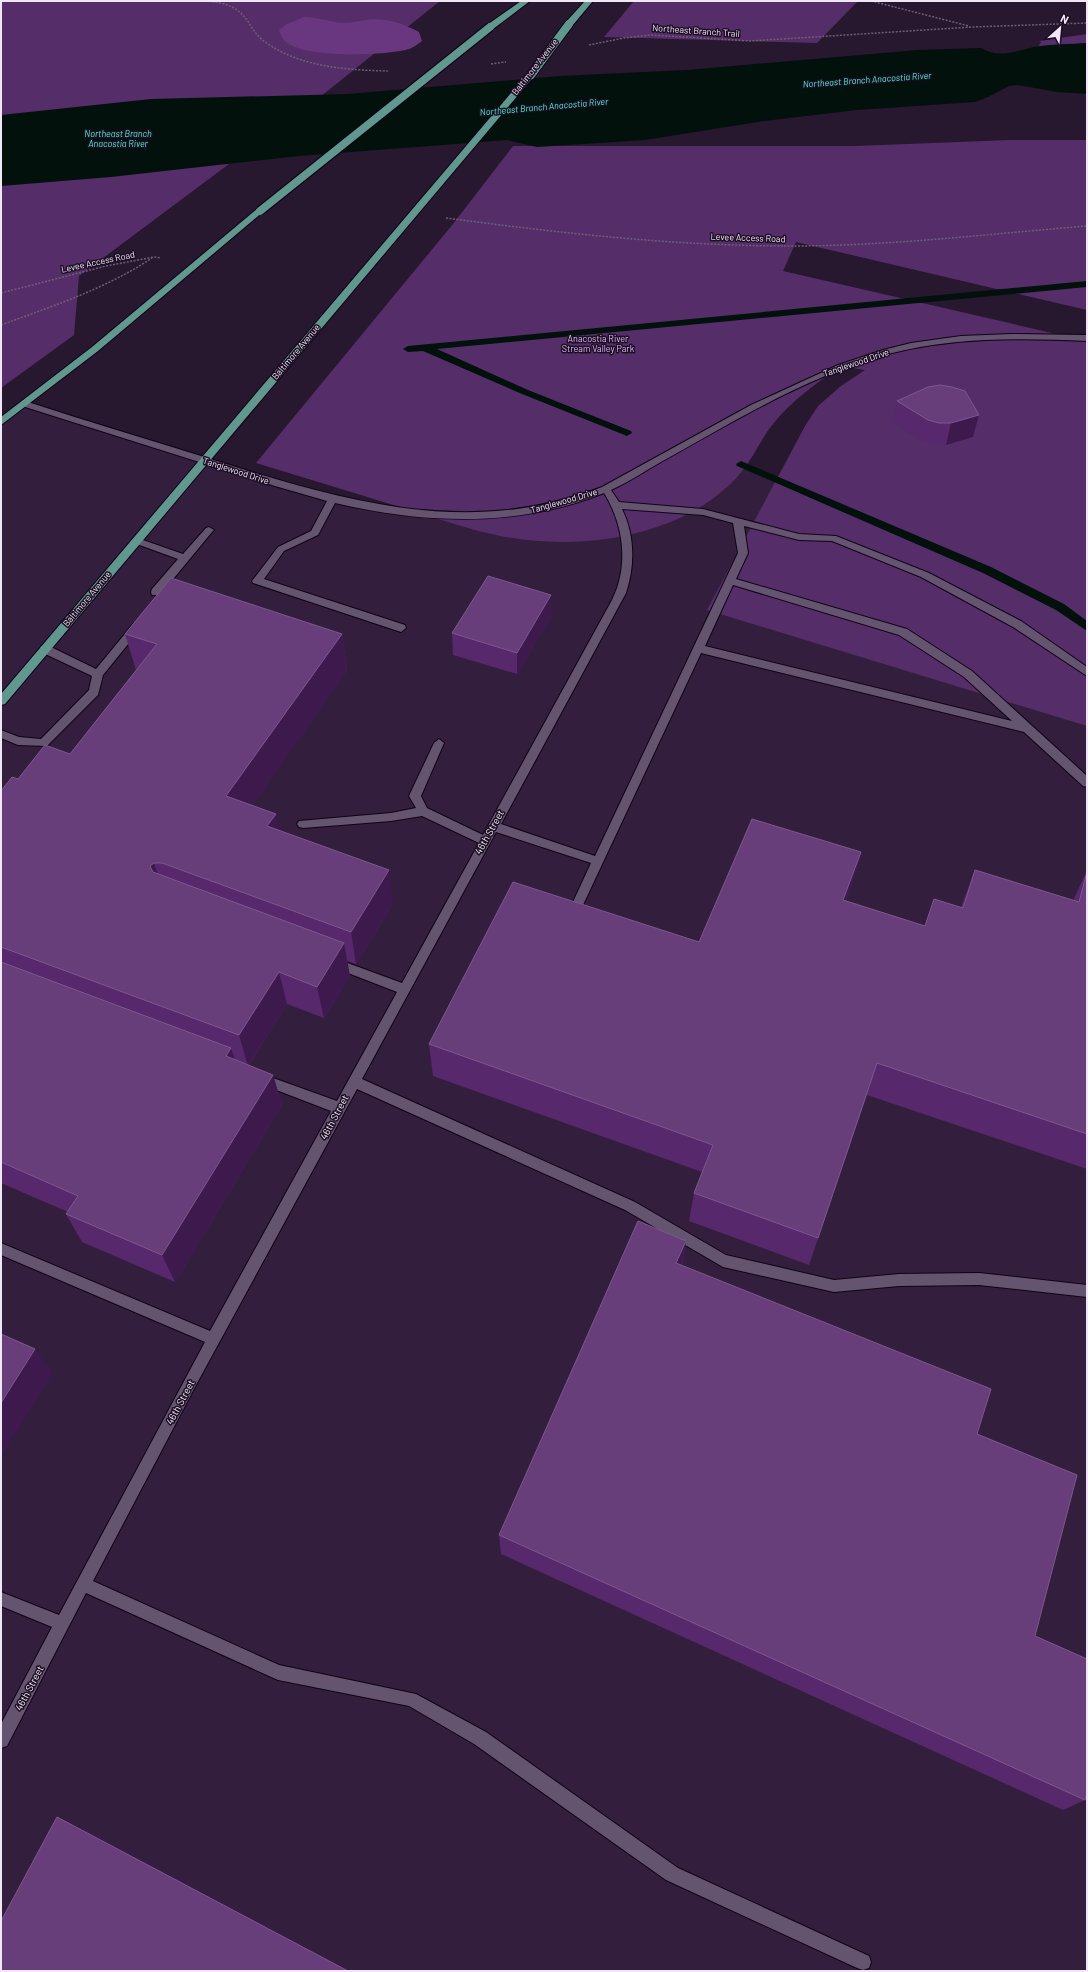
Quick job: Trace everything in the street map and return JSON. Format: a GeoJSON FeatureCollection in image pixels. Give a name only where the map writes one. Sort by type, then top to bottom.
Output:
{"type":"FeatureCollection","features":[{"type":"Feature","properties":{"kind":"main road","name":"Baltimore Avenue"},"geometry":{"type":"LineString","coordinates":[[1,701],[531,75],[569,24],[589,1]]}},
{"type":"Feature","properties":{"kind":"main road"},"geometry":{"type":"LineString","coordinates":[[1,422],[95,349],[260,211],[522,2]]}},
{"type":"Feature","properties":{"kind":"street","name":"Tanglewood Drive"},"geometry":{"type":"LineString","coordinates":[[25,404],[292,489],[355,506],[422,516],[481,517],[532,510],[572,500],[606,489],[761,404],[826,373],[887,352],[928,343],[981,337],[1023,335],[1087,338]]}},
{"type":"Feature","properties":{"kind":"street","name":"46th Street"},"geometry":{"type":"LineString","coordinates":[[1,1740],[353,1081],[609,615],[623,586],[629,553],[625,529],[617,504],[606,489]]}},
{"type":"Feature","properties":{"kind":"street"},"geometry":{"type":"LineString","coordinates":[[332,500],[315,533],[281,549],[257,581],[401,628]]}},
{"type":"Feature","properties":{"kind":"street"},"geometry":{"type":"LineString","coordinates":[[617,504],[703,512],[799,537],[832,538],[926,575],[1017,624],[1087,672]]}},
{"type":"Feature","properties":{"kind":"street"},"geometry":{"type":"LineString","coordinates":[[579,902],[743,553],[738,521]]}},
{"type":"Feature","properties":{"kind":"street"},"geometry":{"type":"LineString","coordinates":[[156,592],[209,530]]}},
{"type":"Feature","properties":{"kind":"street"},"geometry":{"type":"LineString","coordinates":[[136,541],[185,558]]}},
{"type":"Feature","properties":{"kind":"street"},"geometry":{"type":"LineString","coordinates":[[730,581],[903,632],[968,674],[1087,783]]}},
{"type":"Feature","properties":{"kind":"street"},"geometry":{"type":"LineString","coordinates":[[1,734],[18,741],[43,743],[94,692],[98,674],[142,622]]}},
{"type":"Feature","properties":{"kind":"street"},"geometry":{"type":"LineString","coordinates":[[698,648],[1028,729]]}},
{"type":"Feature","properties":{"kind":"street"},"geometry":{"type":"LineString","coordinates":[[45,649],[98,674]]}},
{"type":"Feature","properties":{"kind":"street"},"geometry":{"type":"LineString","coordinates":[[439,743],[415,796],[423,811],[485,841]]}},
{"type":"Feature","properties":{"kind":"street"},"geometry":{"type":"LineString","coordinates":[[303,824],[391,817],[423,811]]}},
{"type":"Feature","properties":{"kind":"street"},"geometry":{"type":"LineString","coordinates":[[493,826],[598,861]]}},
{"type":"Feature","properties":{"kind":"street"},"geometry":{"type":"LineString","coordinates":[[323,958],[404,989]]}},
{"type":"Feature","properties":{"kind":"street"},"geometry":{"type":"LineString","coordinates":[[249,1074],[339,1108]]}},
{"type":"Feature","properties":{"kind":"street"},"geometry":{"type":"LineString","coordinates":[[353,1081],[630,1206],[723,1261],[834,1286],[899,1280],[979,1279],[1087,1291]]}},
{"type":"Feature","properties":{"kind":"street"},"geometry":{"type":"LineString","coordinates":[[1,1249],[214,1339]]}},
{"type":"Feature","properties":{"kind":"street"},"geometry":{"type":"LineString","coordinates":[[83,1584],[278,1672],[411,1699],[480,1738],[672,1874],[862,1962]]}},
{"type":"Feature","properties":{"kind":"street"},"geometry":{"type":"LineString","coordinates":[[1,1598],[63,1624]]}},
{"type":"Feature","properties":{"kind":"path"},"geometry":{"type":"LineString","coordinates":[[205,1],[232,6],[243,15],[251,28],[263,41],[284,53],[306,61],[331,66],[392,72]]}},
{"type":"Feature","properties":{"kind":"path"},"geometry":{"type":"LineString","coordinates":[[871,1],[972,27]]}},
{"type":"Feature","properties":{"kind":"path","name":"Northeast Branch Trail"},"geometry":{"type":"LineString","coordinates":[[589,45],[617,38],[657,35],[727,41],[750,41],[972,27],[1087,23]]}},
{"type":"Feature","properties":{"kind":"path"},"geometry":{"type":"LineString","coordinates":[[489,64],[509,61]]}},
{"type":"Feature","properties":{"kind":"path","name":"Levee Access Road"},"geometry":{"type":"LineString","coordinates":[[410,217],[442,218],[613,237],[702,243],[791,246],[878,243],[1087,226]]}},
{"type":"Feature","properties":{"kind":"path"},"geometry":{"type":"LineString","coordinates":[[1,325],[104,285],[135,271],[154,257]]}},
{"type":"Feature","properties":{"kind":"path","name":"Levee Access Road"},"geometry":{"type":"LineString","coordinates":[[1,293],[106,266],[154,257],[199,261]]}},
{"type":"Feature","properties":{"kind":"shaded area"},"geometry":{"type":"Polygon","coordinates":[[[304,17],[344,23],[372,19],[386,20],[400,23],[419,32],[422,41],[409,49],[382,53],[345,54],[309,51],[295,47],[285,41],[279,30],[287,24],[304,17]]]}},
{"type":"Feature","properties":{"kind":"shaded area"},"geometry":{"type":"Polygon","coordinates":[[[25,404],[238,472],[422,516],[741,464],[987,570],[1087,627],[1087,1971],[1,1971],[1,422],[25,404]]]}},
{"type":"Feature","properties":{"kind":"green space"},"geometry":{"type":"Polygon","coordinates":[[[1,1],[440,1],[320,97],[222,164],[229,164],[79,276],[74,335],[1,388],[1,1]]]}},
{"type":"Feature","properties":{"kind":"green space"},"geometry":{"type":"Polygon","coordinates":[[[634,1],[858,1],[817,43],[604,37],[634,1]]]}},
{"type":"Feature","properties":{"kind":"green space"},"geometry":{"type":"Polygon","coordinates":[[[1087,34],[1087,76],[1025,69],[1041,42],[1039,41],[1087,34]]]}},
{"type":"Feature","properties":{"kind":"green space","name":"Anacostia River Stream Valley Park"},"geometry":{"type":"Polygon","coordinates":[[[1010,140],[1087,140],[1087,310],[796,242],[783,271],[1087,341],[1087,726],[707,610],[805,426],[818,406],[841,386],[865,370],[841,366],[814,385],[780,415],[742,471],[727,487],[711,500],[687,514],[662,525],[607,539],[579,542],[550,542],[523,540],[496,535],[256,463],[453,224],[513,146],[856,146],[1010,140]]]}},
{"type":"Feature","properties":{"kind":"water","name":"Northeast Branch Anacostia River"},"geometry":{"type":"Polygon","coordinates":[[[1087,43],[1087,94],[1057,92],[1018,85],[1009,86],[975,102],[857,110],[764,121],[645,140],[537,147],[507,140],[299,156],[111,177],[1,186],[1,115],[151,99],[348,94],[560,76],[687,70],[917,50],[981,48],[1001,54],[1040,46],[1087,43]]]}},
{"type":"Feature","properties":{"kind":"building"},"geometry":{"type":"Polygon","coordinates":[[[940,385],[965,391],[979,415],[951,423],[939,423],[928,420],[897,401],[928,387],[940,385]]]}},
{"type":"Feature","properties":{"kind":"building"},"geometry":{"type":"Polygon","coordinates":[[[488,576],[551,595],[517,653],[452,633],[488,576]]]}},
{"type":"Feature","properties":{"kind":"building"},"geometry":{"type":"Polygon","coordinates":[[[171,578],[342,634],[226,796],[276,814],[267,826],[389,870],[351,932],[162,863],[154,863],[150,866],[153,872],[344,943],[317,987],[279,972],[239,1035],[1,947],[1,791],[12,777],[18,779],[45,745],[70,754],[157,644],[125,634],[171,578]]]}},
{"type":"Feature","properties":{"kind":"building"},"geometry":{"type":"Polygon","coordinates":[[[752,819],[861,852],[843,900],[925,926],[934,899],[963,908],[975,870],[1079,902],[1087,872],[1087,1134],[877,1063],[818,1238],[694,1193],[713,1145],[429,1044],[513,882],[699,942],[752,819]]]}},
{"type":"Feature","properties":{"kind":"building"},"geometry":{"type":"Polygon","coordinates":[[[1,962],[231,1048],[226,1056],[273,1075],[162,1255],[66,1214],[78,1196],[1,1162],[1,962]]]}},
{"type":"Feature","properties":{"kind":"building"},"geometry":{"type":"Polygon","coordinates":[[[638,1221],[686,1241],[676,1263],[991,1389],[977,1434],[1077,1475],[1035,1636],[1087,1659],[1087,1793],[1085,1800],[499,1535],[638,1221]]]}},
{"type":"Feature","properties":{"kind":"building"},"geometry":{"type":"Polygon","coordinates":[[[1,1334],[35,1349],[1,1403],[1,1334]]]}},
{"type":"Feature","properties":{"kind":"building"},"geometry":{"type":"Polygon","coordinates":[[[57,1817],[348,1971],[1,1971],[1,1921],[57,1817]]]}},
{"type":"Feature","properties":{"kind":"waterway"},"geometry":{"type":"LineString","coordinates":[[408,349],[1087,284]]}},
{"type":"Feature","properties":{"kind":"waterway"},"geometry":{"type":"LineString","coordinates":[[426,348],[525,392],[627,433]]}},
{"type":"Feature","properties":{"kind":"waterway"},"geometry":{"type":"LineString","coordinates":[[741,464],[987,570],[1060,607],[1087,627]]}}]}
